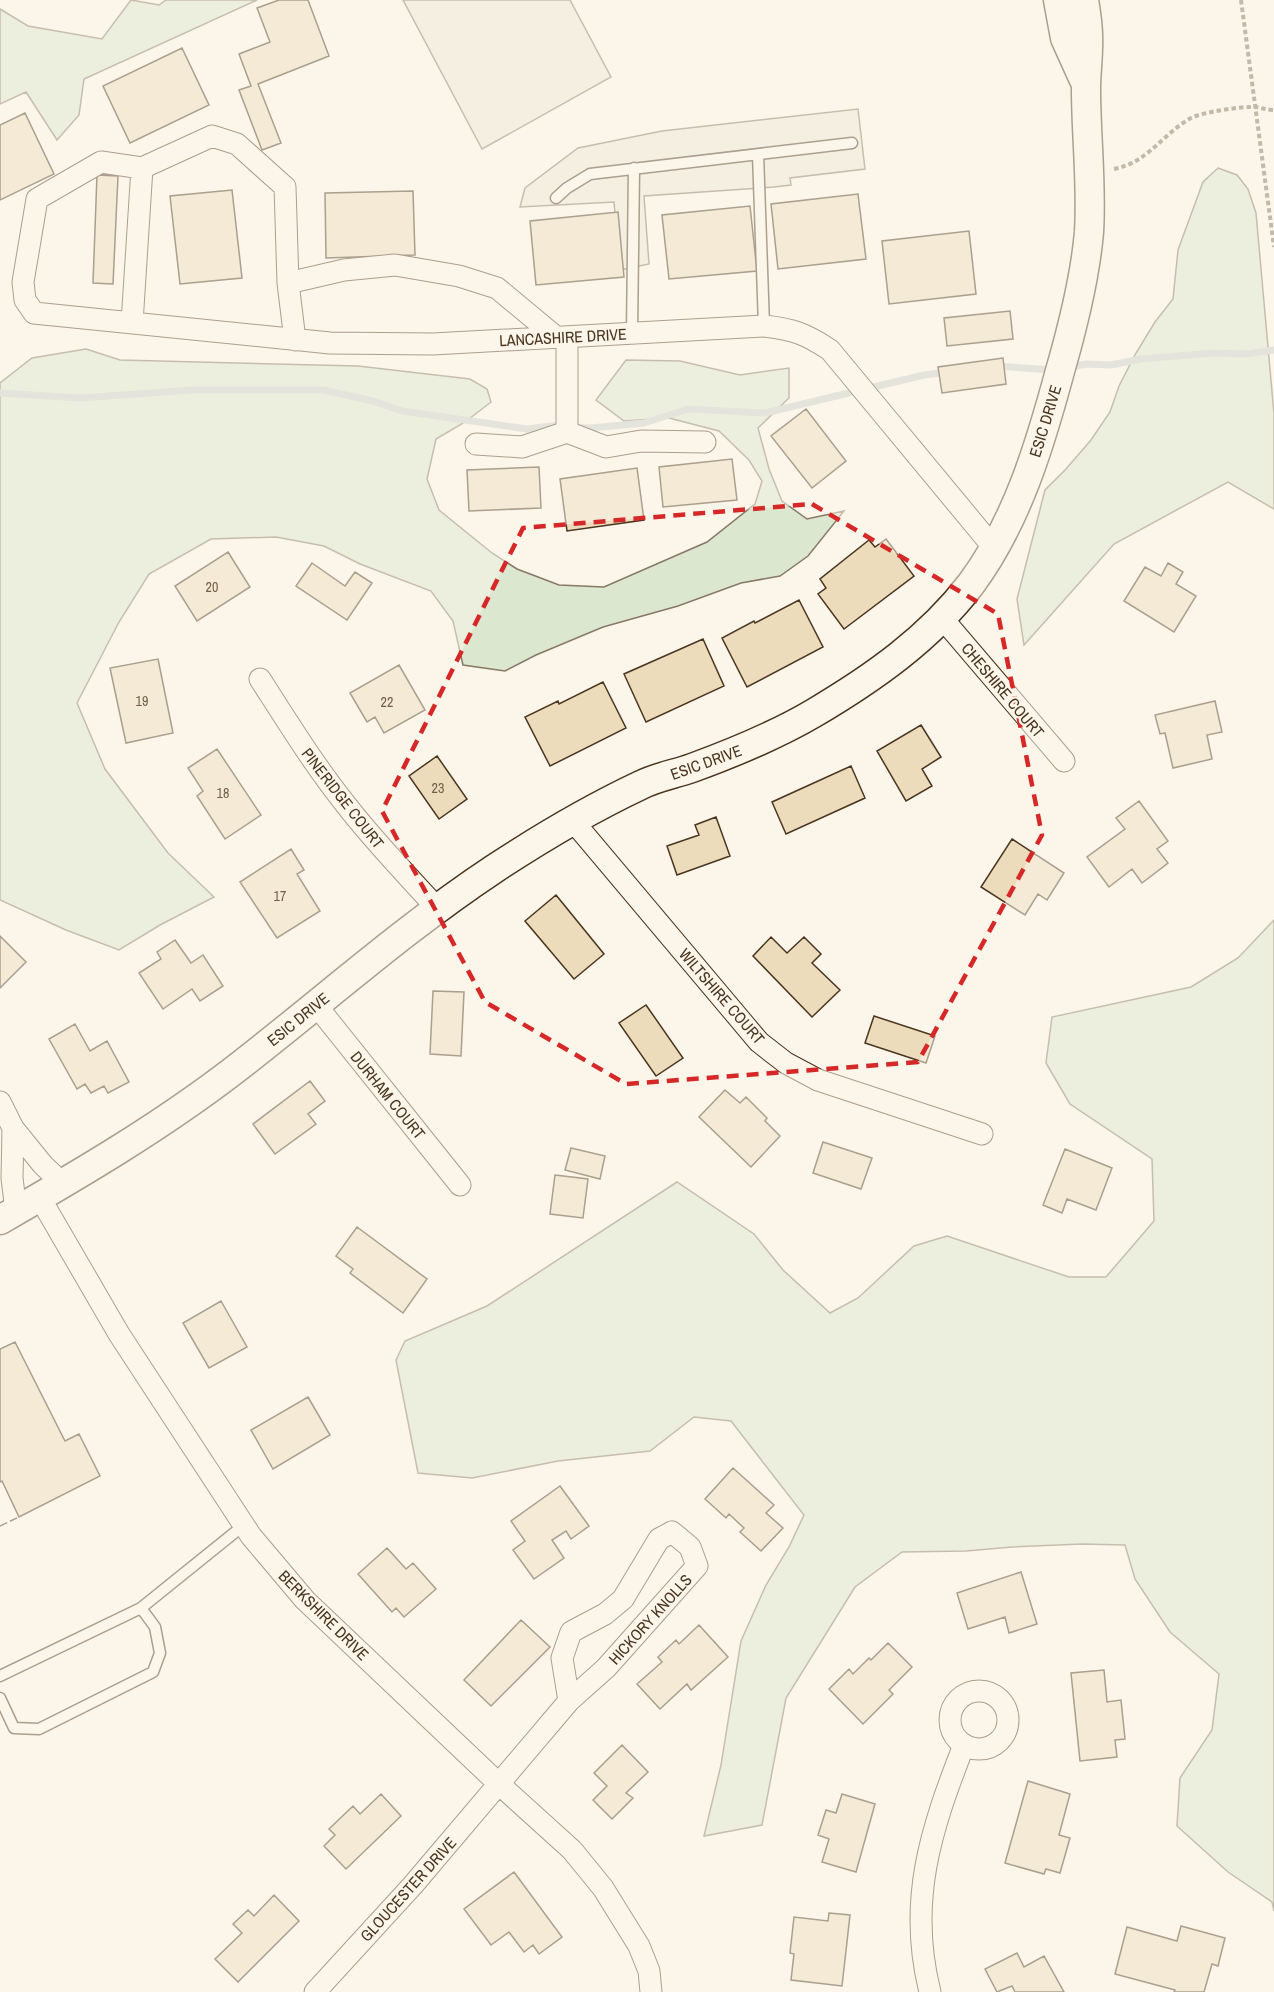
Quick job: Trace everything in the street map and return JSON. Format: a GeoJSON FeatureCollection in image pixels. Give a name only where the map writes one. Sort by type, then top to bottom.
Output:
{"type":"FeatureCollection","features":[{"type":"Feature","properties":{"kind":"street","name":"ESIC DRIVE"},"geometry":{"type":"LineString","coordinates":[[1058,0],[1065,38],[1086,85]]}},
{"type":"Feature","properties":{"kind":"street","name":"ESIC DRIVE"},"geometry":{"type":"LineString","coordinates":[[29,1203],[145,1134],[230,1074],[360,968],[438,908],[497,867],[573,821],[645,783],[685,771],[743,748],[809,717],[862,684],[920,640],[942,618],[972,582],[994,548],[1018,501],[1035,455],[1077,310],[1089,233],[1090,168],[1086,85],[1088,33],[1084,0]]}},
{"type":"Feature","properties":{"kind":"street"},"geometry":{"type":"LineString","coordinates":[[132,323],[142,168],[212,136],[237,144],[285,187],[288,284],[295,340]]}},
{"type":"Feature","properties":{"kind":"street","name":"LANCASHIRE DRIVE"},"geometry":{"type":"LineString","coordinates":[[142,168],[101,162],[36,199],[23,282],[25,300],[34,313],[330,343],[433,344],[764,326],[785,328],[809,336],[830,350],[994,548]]}},
{"type":"Feature","properties":{"kind":"street"},"geometry":{"type":"LineString","coordinates":[[288,284],[344,270],[395,265],[459,276],[497,288],[561,337],[567,432]]}},
{"type":"Feature","properties":{"kind":"street"},"geometry":{"type":"LineString","coordinates":[[476,444],[522,447],[567,432],[606,447],[641,441],[705,442]]}},
{"type":"Feature","properties":{"kind":"street","name":"CHESHIRE COURT"},"geometry":{"type":"LineString","coordinates":[[942,618],[1064,761]]}},
{"type":"Feature","properties":{"kind":"street","name":"PINERIDGE COURT"},"geometry":{"type":"LineString","coordinates":[[260,679],[300,742],[342,801],[388,856],[438,908]]}},
{"type":"Feature","properties":{"kind":"street","name":"WILTSHIRE COURT"},"geometry":{"type":"LineString","coordinates":[[573,821],[759,1042],[786,1063],[818,1080],[982,1134]]}},
{"type":"Feature","properties":{"kind":"street","name":"DURHAM COURT"},"geometry":{"type":"LineString","coordinates":[[316,1005],[460,1185]]}},
{"type":"Feature","properties":{"kind":"street"},"geometry":{"type":"LineString","coordinates":[[0,1102],[14,1128],[43,1165],[29,1203]]}},
{"type":"Feature","properties":{"kind":"street"},"geometry":{"type":"LineString","coordinates":[[14,1128],[12,1178],[29,1203]]}},
{"type":"Feature","properties":{"kind":"street","name":"BERKSHIRE DRIVE"},"geometry":{"type":"LineString","coordinates":[[29,1203],[119,1334],[244,1525],[288,1581],[305,1600],[499,1784],[572,1850],[603,1888],[639,1946],[649,1971],[651,1992]]}},
{"type":"Feature","properties":{"kind":"street","name":"HICKORY KNOLLS"},"geometry":{"type":"LineString","coordinates":[[499,1784],[569,1701],[606,1668],[697,1566],[690,1547],[672,1532],[659,1539],[623,1599],[605,1614],[571,1632],[562,1658],[569,1701]]}},
{"type":"Feature","properties":{"kind":"street"},"geometry":{"type":"LineString","coordinates":[[930,1992],[922,1942],[921,1896],[937,1815],[964,1745]]}},
{"type":"Feature","properties":{"kind":"street","name":"GLOUCESTER DRIVE"},"geometry":{"type":"LineString","coordinates":[[315,1992],[413,1885],[499,1784]]}},
{"type":"Feature","properties":{"kind":"lane"},"geometry":{"type":"LineString","coordinates":[[556,198],[567,188],[590,174],[852,143]]}},
{"type":"Feature","properties":{"kind":"lane"},"geometry":{"type":"LineString","coordinates":[[758,154],[764,326]]}},
{"type":"Feature","properties":{"kind":"lane"},"geometry":{"type":"LineString","coordinates":[[632,333],[634,168]]}},
{"type":"Feature","properties":{"kind":"lane"},"geometry":{"type":"LineString","coordinates":[[0,1676],[141,1608],[244,1525]]}},
{"type":"Feature","properties":{"kind":"lane"},"geometry":{"type":"LineString","coordinates":[[0,1698],[14,1728],[39,1729],[153,1672],[160,1653],[155,1627],[141,1608]]}},
{"type":"Feature","properties":{"kind":"path"},"geometry":{"type":"LineString","coordinates":[[1241,0],[1274,247]]}},
{"type":"Feature","properties":{"kind":"path"},"geometry":{"type":"LineString","coordinates":[[1090,168],[1114,169],[1129,166],[1191,118],[1202,113],[1255,107],[1274,110]]}},
{"type":"Feature","properties":{"kind":"highlighted area"},"geometry":{"type":"Polygon","coordinates":[[[812,504],[998,614],[1042,835],[918,1062],[626,1084],[485,1002],[382,811],[523,528],[812,504]]]}},
{"type":"Feature","properties":{"kind":"green space"},"geometry":{"type":"Polygon","coordinates":[[[131,0],[159,5],[166,0],[257,0],[84,79],[79,115],[57,140],[26,92],[0,104],[0,9],[28,26],[102,39],[131,0]]]}},
{"type":"Feature","properties":{"kind":"green space"},"geometry":{"type":"Polygon","coordinates":[[[1218,168],[1237,175],[1248,189],[1256,213],[1274,414],[1274,509],[1228,482],[1114,544],[1024,645],[1017,599],[1045,490],[1091,440],[1110,412],[1119,386],[1136,353],[1155,322],[1173,299],[1178,250],[1203,182],[1218,168]]]}},
{"type":"Feature","properties":{"kind":"green space"},"geometry":{"type":"Polygon","coordinates":[[[86,349],[120,360],[358,366],[470,379],[487,389],[491,402],[465,422],[436,439],[427,479],[439,510],[492,553],[517,569],[559,585],[604,587],[707,542],[755,504],[762,481],[749,460],[719,431],[669,418],[624,421],[596,400],[626,360],[680,361],[740,375],[789,368],[789,398],[758,428],[769,469],[782,501],[807,519],[844,511],[808,556],[780,576],[741,583],[678,606],[603,627],[536,655],[505,671],[463,665],[453,621],[431,591],[360,564],[324,546],[276,537],[211,539],[149,574],[119,622],[77,703],[105,769],[168,853],[214,897],[160,925],[119,950],[66,930],[0,900],[0,383],[32,358],[86,349]]]}},
{"type":"Feature","properties":{"kind":"green space"},"geometry":{"type":"Polygon","coordinates":[[[1274,920],[1274,1911],[1272,1902],[1228,1872],[1177,1826],[1180,1778],[1212,1730],[1219,1674],[1170,1632],[1135,1579],[1125,1545],[1082,1544],[966,1551],[902,1552],[855,1587],[786,1698],[762,1825],[704,1836],[721,1765],[741,1641],[766,1585],[789,1547],[804,1515],[731,1421],[694,1417],[650,1451],[558,1461],[472,1478],[418,1473],[396,1360],[405,1341],[487,1306],[677,1182],[754,1234],[783,1270],[830,1313],[858,1298],[914,1246],[947,1236],[1069,1277],[1106,1277],[1154,1221],[1152,1159],[1070,1104],[1046,1063],[1052,1017],[1191,987],[1238,958],[1274,920]]]}},
{"type":"Feature","properties":{"kind":"shaded area"},"geometry":{"type":"Polygon","coordinates":[[[403,0],[570,0],[611,77],[482,149],[403,0]]]}},
{"type":"Feature","properties":{"kind":"shaded area"},"geometry":{"type":"Polygon","coordinates":[[[858,109],[865,169],[790,178],[791,185],[644,196],[649,264],[620,270],[614,202],[520,207],[525,188],[578,148],[662,131],[858,109]]]}},
{"type":"Feature","properties":{"kind":"building"},"geometry":{"type":"Polygon","coordinates":[[[279,0],[308,0],[329,56],[258,84],[281,143],[262,150],[239,90],[251,86],[239,54],[270,42],[257,8],[279,0]]]}},
{"type":"Feature","properties":{"kind":"building"},"geometry":{"type":"Polygon","coordinates":[[[182,48],[209,105],[130,143],[103,86],[182,48]]]}},
{"type":"Feature","properties":{"kind":"building"},"geometry":{"type":"Polygon","coordinates":[[[25,113],[54,174],[0,200],[0,125],[25,113]]]}},
{"type":"Feature","properties":{"kind":"building"},"geometry":{"type":"Polygon","coordinates":[[[97,175],[118,176],[113,284],[93,283],[97,175]]]}},
{"type":"Feature","properties":{"kind":"building"},"geometry":{"type":"Polygon","coordinates":[[[232,190],[242,278],[180,284],[170,196],[232,190]]]}},
{"type":"Feature","properties":{"kind":"building"},"geometry":{"type":"Polygon","coordinates":[[[413,191],[415,255],[326,258],[325,193],[413,191]]]}},
{"type":"Feature","properties":{"kind":"building"},"geometry":{"type":"Polygon","coordinates":[[[858,194],[866,259],[778,269],[771,204],[858,194]]]}},
{"type":"Feature","properties":{"kind":"building"},"geometry":{"type":"Polygon","coordinates":[[[750,206],[757,271],[669,279],[662,215],[750,206]]]}},
{"type":"Feature","properties":{"kind":"building"},"geometry":{"type":"Polygon","coordinates":[[[618,212],[624,277],[536,285],[530,221],[618,212]]]}},
{"type":"Feature","properties":{"kind":"building"},"geometry":{"type":"Polygon","coordinates":[[[969,231],[976,294],[889,304],[882,241],[969,231]]]}},
{"type":"Feature","properties":{"kind":"building"},"geometry":{"type":"Polygon","coordinates":[[[1010,311],[1013,339],[947,346],[944,318],[1010,311]]]}},
{"type":"Feature","properties":{"kind":"building"},"geometry":{"type":"Polygon","coordinates":[[[1003,358],[1006,384],[942,393],[938,367],[1003,358]]]}},
{"type":"Feature","properties":{"kind":"building"},"geometry":{"type":"Polygon","coordinates":[[[806,409],[846,461],[812,488],[771,436],[806,409]]]}},
{"type":"Feature","properties":{"kind":"building"},"geometry":{"type":"Polygon","coordinates":[[[732,459],[737,500],[663,507],[659,467],[732,459]]]}},
{"type":"Feature","properties":{"kind":"building"},"geometry":{"type":"Polygon","coordinates":[[[539,467],[541,508],[469,511],[467,470],[539,467]]]}},
{"type":"Feature","properties":{"kind":"building"},"geometry":{"type":"Polygon","coordinates":[[[637,468],[644,520],[567,531],[560,479],[637,468]]]}},
{"type":"Feature","properties":{"kind":"building"},"geometry":{"type":"Polygon","coordinates":[[[886,539],[914,576],[844,629],[818,594],[826,588],[820,579],[869,540],[875,547],[886,539]]]}},
{"type":"Feature","properties":{"kind":"building"},"geometry":{"type":"Polygon","coordinates":[[[228,552],[250,587],[197,621],[175,586],[228,552]]]}},
{"type":"Feature","properties":{"kind":"building"},"geometry":{"type":"Polygon","coordinates":[[[312,563],[345,586],[355,572],[372,583],[347,620],[296,586],[312,563]]]}},
{"type":"Feature","properties":{"kind":"building"},"geometry":{"type":"Polygon","coordinates":[[[1168,563],[1183,572],[1176,584],[1196,596],[1174,632],[1124,601],[1145,567],[1161,576],[1168,563]]]}},
{"type":"Feature","properties":{"kind":"building"},"geometry":{"type":"Polygon","coordinates":[[[799,600],[823,647],[747,687],[722,638],[799,600]]]}},
{"type":"Feature","properties":{"kind":"building"},"geometry":{"type":"Polygon","coordinates":[[[703,639],[724,686],[646,722],[624,674],[703,639]]]}},
{"type":"Feature","properties":{"kind":"building"},"geometry":{"type":"Polygon","coordinates":[[[158,659],[173,733],[126,743],[110,668],[158,659]]]}},
{"type":"Feature","properties":{"kind":"building"},"geometry":{"type":"Polygon","coordinates":[[[399,665],[425,710],[384,733],[375,717],[367,722],[350,693],[399,665]]]}},
{"type":"Feature","properties":{"kind":"building"},"geometry":{"type":"Polygon","coordinates":[[[603,682],[626,728],[550,766],[525,717],[558,701],[559,704],[603,682]]]}},
{"type":"Feature","properties":{"kind":"building"},"geometry":{"type":"Polygon","coordinates":[[[1215,701],[1222,732],[1207,735],[1212,759],[1173,768],[1165,733],[1160,734],[1155,715],[1215,701]]]}},
{"type":"Feature","properties":{"kind":"building"},"geometry":{"type":"Polygon","coordinates":[[[921,725],[941,757],[922,769],[932,786],[906,801],[877,751],[921,725]]]}},
{"type":"Feature","properties":{"kind":"building"},"geometry":{"type":"Polygon","coordinates":[[[217,749],[261,815],[225,839],[197,796],[203,791],[188,768],[217,749]]]}},
{"type":"Feature","properties":{"kind":"building"},"geometry":{"type":"Polygon","coordinates":[[[437,756],[467,799],[439,819],[409,776],[437,756]]]}},
{"type":"Feature","properties":{"kind":"building"},"geometry":{"type":"Polygon","coordinates":[[[851,766],[865,798],[786,834],[772,802],[851,766]]]}},
{"type":"Feature","properties":{"kind":"building"},"geometry":{"type":"Polygon","coordinates":[[[1139,801],[1168,841],[1157,849],[1168,863],[1142,883],[1132,869],[1109,887],[1087,857],[1125,829],[1116,818],[1139,801]]]}},
{"type":"Feature","properties":{"kind":"building"},"geometry":{"type":"Polygon","coordinates":[[[716,817],[730,856],[677,875],[667,846],[699,835],[695,825],[716,817]]]}},
{"type":"Feature","properties":{"kind":"building"},"geometry":{"type":"Polygon","coordinates":[[[1012,839],[1064,873],[1047,900],[1038,894],[1025,915],[981,887],[1012,839]]]}},
{"type":"Feature","properties":{"kind":"building"},"geometry":{"type":"Polygon","coordinates":[[[291,849],[304,870],[297,874],[320,911],[277,938],[240,882],[291,849]]]}},
{"type":"Feature","properties":{"kind":"building"},"geometry":{"type":"Polygon","coordinates":[[[556,895],[604,954],[574,979],[525,921],[556,895]]]}},
{"type":"Feature","properties":{"kind":"building"},"geometry":{"type":"Polygon","coordinates":[[[0,936],[26,962],[0,988],[0,936]]]}},
{"type":"Feature","properties":{"kind":"building"},"geometry":{"type":"Polygon","coordinates":[[[771,937],[787,953],[804,937],[821,954],[812,963],[840,990],[812,1017],[753,956],[771,937]]]}},
{"type":"Feature","properties":{"kind":"building"},"geometry":{"type":"Polygon","coordinates":[[[175,940],[191,963],[203,955],[223,986],[200,1001],[192,989],[163,1009],[139,973],[161,959],[157,952],[175,940]]]}},
{"type":"Feature","properties":{"kind":"building"},"geometry":{"type":"Polygon","coordinates":[[[433,991],[464,992],[461,1056],[430,1054],[433,991]]]}},
{"type":"Feature","properties":{"kind":"building"},"geometry":{"type":"Polygon","coordinates":[[[646,1005],[683,1058],[656,1076],[619,1023],[646,1005]]]}},
{"type":"Feature","properties":{"kind":"building"},"geometry":{"type":"Polygon","coordinates":[[[874,1016],[935,1036],[926,1063],[865,1043],[874,1016]]]}},
{"type":"Feature","properties":{"kind":"building"},"geometry":{"type":"Polygon","coordinates":[[[75,1024],[90,1051],[107,1041],[129,1082],[108,1093],[104,1086],[91,1093],[85,1084],[77,1089],[49,1039],[75,1024]]]}},
{"type":"Feature","properties":{"kind":"building"},"geometry":{"type":"Polygon","coordinates":[[[310,1081],[325,1101],[308,1114],[316,1124],[275,1154],[253,1124],[310,1081]]]}},
{"type":"Feature","properties":{"kind":"building"},"geometry":{"type":"Polygon","coordinates":[[[725,1090],[740,1103],[746,1097],[767,1118],[765,1121],[780,1136],[751,1167],[699,1117],[725,1090]]]}},
{"type":"Feature","properties":{"kind":"building"},"geometry":{"type":"Polygon","coordinates":[[[823,1142],[872,1158],[861,1189],[813,1173],[823,1142]]]}},
{"type":"Feature","properties":{"kind":"building"},"geometry":{"type":"Polygon","coordinates":[[[571,1148],[605,1156],[600,1179],[565,1170],[571,1148]]]}},
{"type":"Feature","properties":{"kind":"building"},"geometry":{"type":"Polygon","coordinates":[[[1065,1149],[1112,1168],[1096,1210],[1067,1199],[1062,1213],[1043,1205],[1065,1149]]]}},
{"type":"Feature","properties":{"kind":"building"},"geometry":{"type":"Polygon","coordinates":[[[555,1175],[588,1179],[583,1218],[550,1214],[555,1175]]]}},
{"type":"Feature","properties":{"kind":"building"},"geometry":{"type":"Polygon","coordinates":[[[357,1227],[427,1279],[403,1313],[350,1273],[353,1269],[336,1256],[357,1227]]]}},
{"type":"Feature","properties":{"kind":"building"},"geometry":{"type":"Polygon","coordinates":[[[221,1301],[247,1347],[209,1368],[183,1323],[221,1301]]]}},
{"type":"Feature","properties":{"kind":"building"},"geometry":{"type":"Polygon","coordinates":[[[15,1342],[65,1441],[79,1434],[100,1476],[19,1517],[2,1481],[0,1482],[0,1349],[15,1342]]]}},
{"type":"Feature","properties":{"kind":"building"},"geometry":{"type":"Polygon","coordinates":[[[308,1397],[330,1435],[273,1469],[251,1430],[308,1397]]]}},
{"type":"Feature","properties":{"kind":"building"},"geometry":{"type":"Polygon","coordinates":[[[733,1468],[774,1505],[766,1513],[783,1528],[761,1551],[740,1532],[744,1528],[729,1514],[726,1518],[705,1499],[733,1468]]]}},
{"type":"Feature","properties":{"kind":"building"},"geometry":{"type":"Polygon","coordinates":[[[560,1486],[589,1526],[571,1539],[566,1531],[552,1540],[564,1558],[534,1579],[513,1550],[525,1541],[511,1521],[560,1486]]]}},
{"type":"Feature","properties":{"kind":"building"},"geometry":{"type":"Polygon","coordinates":[[[387,1548],[406,1569],[413,1563],[436,1589],[404,1617],[396,1608],[392,1612],[358,1574],[387,1548]]]}},
{"type":"Feature","properties":{"kind":"building"},"geometry":{"type":"Polygon","coordinates":[[[1021,1572],[1037,1624],[1009,1633],[1005,1617],[968,1629],[957,1593],[1021,1572]]]}},
{"type":"Feature","properties":{"kind":"building"},"geometry":{"type":"Polygon","coordinates":[[[521,1620],[550,1647],[491,1706],[464,1680],[521,1620]]]}},
{"type":"Feature","properties":{"kind":"building"},"geometry":{"type":"Polygon","coordinates":[[[699,1625],[728,1657],[691,1690],[687,1684],[660,1709],[637,1684],[662,1662],[658,1657],[676,1640],[679,1644],[699,1625]]]}},
{"type":"Feature","properties":{"kind":"building"},"geometry":{"type":"Polygon","coordinates":[[[888,1643],[912,1667],[889,1690],[893,1694],[863,1724],[829,1689],[849,1669],[853,1674],[888,1643]]]}},
{"type":"Feature","properties":{"kind":"building"},"geometry":{"type":"Polygon","coordinates":[[[1104,1670],[1107,1702],[1121,1700],[1125,1739],[1115,1740],[1117,1757],[1080,1761],[1071,1673],[1104,1670]]]}},
{"type":"Feature","properties":{"kind":"building"},"geometry":{"type":"Polygon","coordinates":[[[622,1745],[648,1772],[626,1793],[633,1798],[612,1819],[593,1800],[607,1786],[594,1773],[622,1745]]]}},
{"type":"Feature","properties":{"kind":"building"},"geometry":{"type":"Polygon","coordinates":[[[1028,1781],[1070,1794],[1059,1835],[1070,1838],[1060,1873],[1046,1869],[1044,1874],[1005,1863],[1028,1781]]]}},
{"type":"Feature","properties":{"kind":"building"},"geometry":{"type":"Polygon","coordinates":[[[381,1794],[401,1816],[346,1869],[324,1846],[335,1835],[329,1829],[353,1806],[360,1814],[381,1794]]]}},
{"type":"Feature","properties":{"kind":"building"},"geometry":{"type":"Polygon","coordinates":[[[842,1794],[875,1804],[856,1872],[822,1862],[829,1839],[818,1835],[826,1810],[836,1813],[842,1794]]]}},
{"type":"Feature","properties":{"kind":"building"},"geometry":{"type":"Polygon","coordinates":[[[514,1872],[562,1937],[539,1954],[533,1945],[524,1952],[509,1932],[491,1945],[464,1909],[514,1872]]]}},
{"type":"Feature","properties":{"kind":"building"},"geometry":{"type":"Polygon","coordinates":[[[274,1895],[299,1921],[238,1982],[215,1959],[242,1933],[233,1924],[248,1910],[254,1916],[274,1895]]]}},
{"type":"Feature","properties":{"kind":"building"},"geometry":{"type":"Polygon","coordinates":[[[829,1913],[850,1915],[842,1986],[791,1980],[794,1954],[790,1953],[794,1917],[828,1921],[829,1913]]]}},
{"type":"Feature","properties":{"kind":"building"},"geometry":{"type":"Polygon","coordinates":[[[1181,1926],[1225,1938],[1218,1966],[1212,1964],[1204,1992],[1174,1992],[1175,1990],[1115,1974],[1127,1927],[1177,1941],[1181,1926]]]}},
{"type":"Feature","properties":{"kind":"building"},"geometry":{"type":"Polygon","coordinates":[[[1017,1953],[1024,1967],[1044,1956],[1064,1992],[1015,1992],[1012,1986],[997,1992],[985,1969],[1017,1953]]]}},
{"type":"Feature","properties":{"kind":"waterway"},"geometry":{"type":"LineString","coordinates":[[1069,367],[1087,364],[1111,365],[1141,359],[1213,353],[1247,354],[1274,350]]}},
{"type":"Feature","properties":{"kind":"waterway"},"geometry":{"type":"LineString","coordinates":[[995,366],[1053,370]]}},
{"type":"Feature","properties":{"kind":"waterway"},"geometry":{"type":"LineString","coordinates":[[576,427],[590,428],[644,423],[688,409],[765,413],[924,375],[948,372]]}},
{"type":"Feature","properties":{"kind":"waterway"},"geometry":{"type":"LineString","coordinates":[[0,393],[80,398],[193,390],[323,390],[373,401],[402,411],[527,429],[559,425]]}},
{"type":"Feature","properties":{"kind":"fence"},"geometry":{"type":"LineString","coordinates":[[0,1526],[19,1517]]}}]}
